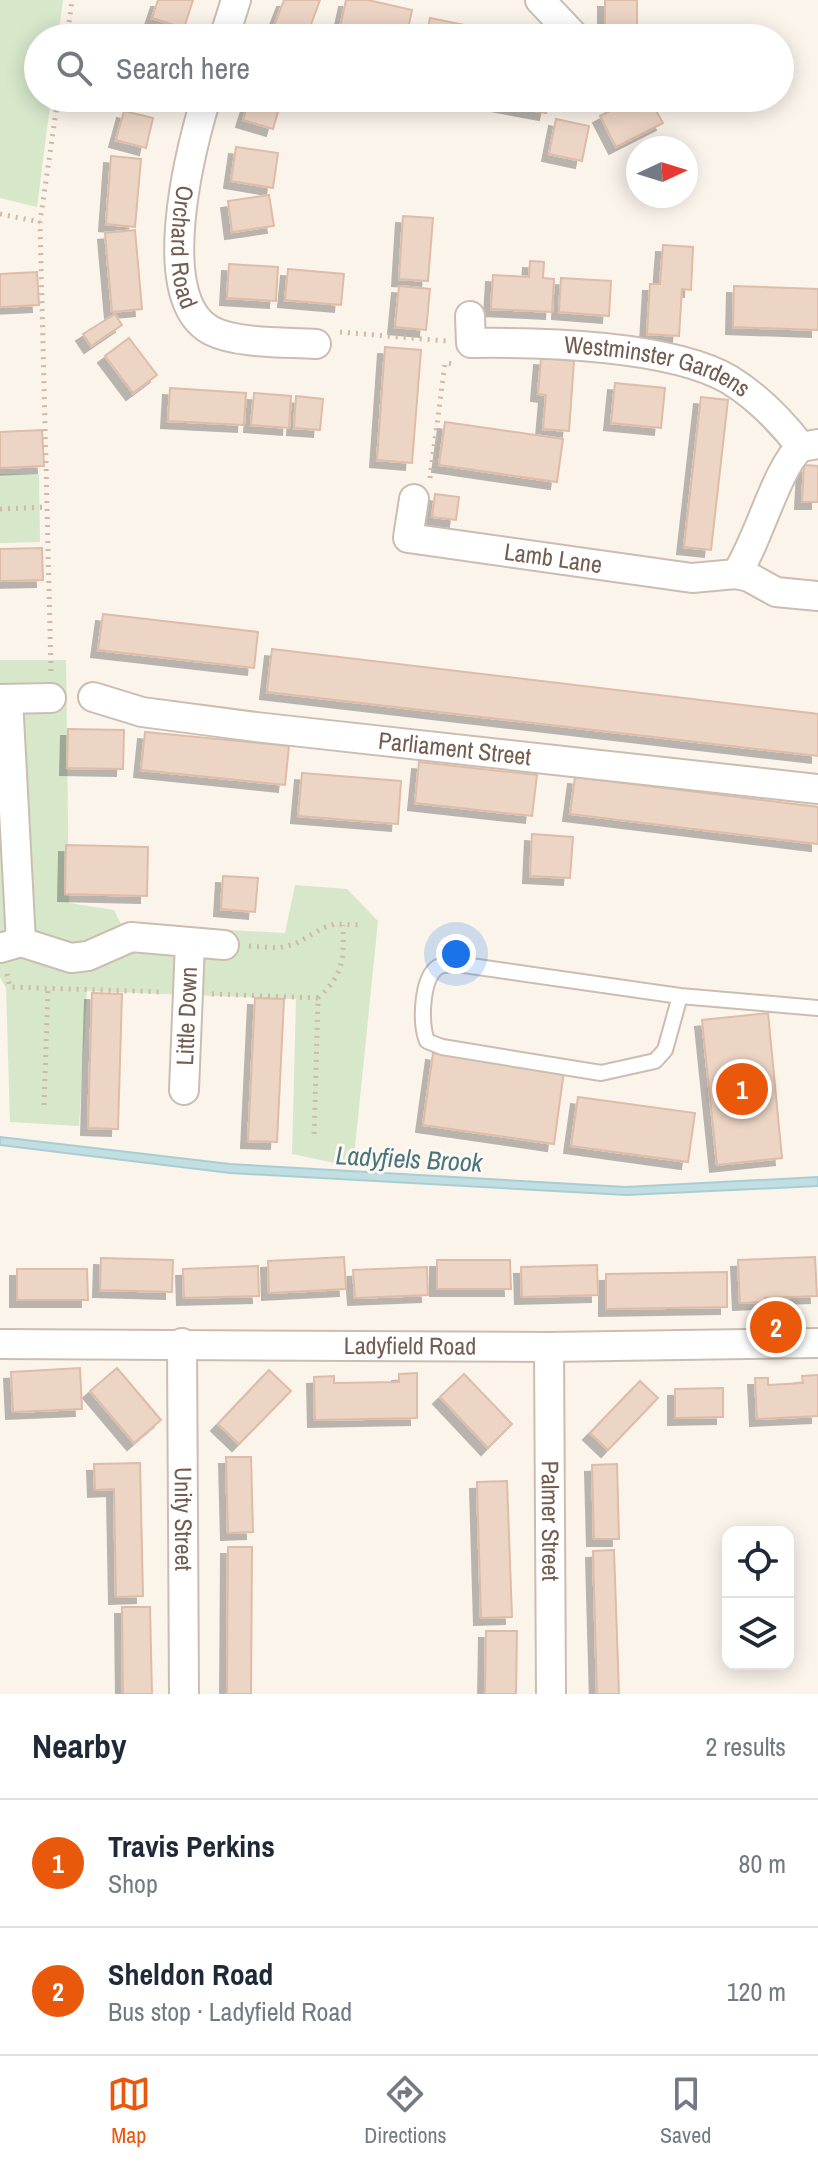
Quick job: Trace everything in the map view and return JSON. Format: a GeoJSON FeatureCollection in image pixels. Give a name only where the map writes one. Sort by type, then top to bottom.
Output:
{"type":"FeatureCollection","features":[{"type":"Feature","properties":{"kind":"street"},"geometry":{"type":"LineString","coordinates":[[228,24],[236,0]]}},
{"type":"Feature","properties":{"kind":"street"},"geometry":{"type":"LineString","coordinates":[[540,0],[563,24]]}},
{"type":"Feature","properties":{"kind":"street","name":"Orchard Road"},"geometry":{"type":"LineString","coordinates":[[202,112],[184,179],[179,224],[187,300],[198,320],[213,331],[233,337],[316,344]]}},
{"type":"Feature","properties":{"kind":"street","name":"Westminster Gardens"},"geometry":{"type":"LineString","coordinates":[[471,342],[591,347],[655,356],[697,366],[728,379],[763,403],[810,446]]}},
{"type":"Feature","properties":{"kind":"street"},"geometry":{"type":"LineString","coordinates":[[736,574],[750,550],[789,460],[810,446]]}},
{"type":"Feature","properties":{"kind":"street","name":"Lamb Lane"},"geometry":{"type":"LineString","coordinates":[[414,499],[408,538],[692,578],[736,574],[749,577],[776,592],[818,596]]}},
{"type":"Feature","properties":{"kind":"street","name":"Parliament Street"},"geometry":{"type":"LineString","coordinates":[[93,697],[136,711],[185,718],[818,789]]}},
{"type":"Feature","properties":{"kind":"street"},"geometry":{"type":"LineString","coordinates":[[4,699],[51,698]]}},
{"type":"Feature","properties":{"kind":"street","name":"Little Down"},"geometry":{"type":"LineString","coordinates":[[4,699],[11,945],[71,958],[88,956],[131,937],[224,945]]}},
{"type":"Feature","properties":{"kind":"street","name":"Little Down"},"geometry":{"type":"LineString","coordinates":[[184,1090],[190,943]]}},
{"type":"Feature","properties":{"kind":"street","name":"Unity Street"},"geometry":{"type":"LineString","coordinates":[[182,1343],[184,1694]]}},
{"type":"Feature","properties":{"kind":"street","name":"Ladyfield Road"},"geometry":{"type":"LineString","coordinates":[[0,1344],[549,1347],[818,1343]]}},
{"type":"Feature","properties":{"kind":"street","name":"Palmer Street"},"geometry":{"type":"LineString","coordinates":[[549,1347],[551,1694]]}},
{"type":"Feature","properties":{"kind":"lane"},"geometry":{"type":"LineString","coordinates":[[680,996],[665,1050],[655,1061],[601,1073],[442,1047],[427,1041],[421,1026],[428,976],[440,965],[457,964],[680,996],[818,1008]]}},
{"type":"Feature","properties":{"kind":"path"},"geometry":{"type":"LineString","coordinates":[[69,24],[72,0]]}},
{"type":"Feature","properties":{"kind":"path"},"geometry":{"type":"LineString","coordinates":[[51,698],[40,222],[56,112]]}},
{"type":"Feature","properties":{"kind":"path"},"geometry":{"type":"LineString","coordinates":[[0,214],[40,222]]}},
{"type":"Feature","properties":{"kind":"path"},"geometry":{"type":"LineString","coordinates":[[316,344],[330,346],[332,332],[471,342]]}},
{"type":"Feature","properties":{"kind":"path"},"geometry":{"type":"LineString","coordinates":[[414,499],[416,485],[429,487],[445,363],[471,342]]}},
{"type":"Feature","properties":{"kind":"path"},"geometry":{"type":"LineString","coordinates":[[0,509],[47,507]]}},
{"type":"Feature","properties":{"kind":"path"},"geometry":{"type":"LineString","coordinates":[[314,1139],[318,998],[339,974],[343,925]]}},
{"type":"Feature","properties":{"kind":"path"},"geometry":{"type":"LineString","coordinates":[[224,945],[278,948],[295,944],[323,928],[362,925]]}},
{"type":"Feature","properties":{"kind":"path"},"geometry":{"type":"LineString","coordinates":[[44,1105],[48,988]]}},
{"type":"Feature","properties":{"kind":"path"},"geometry":{"type":"LineString","coordinates":[[188,992],[318,998]]}},
{"type":"Feature","properties":{"kind":"green space"},"geometry":{"type":"Polygon","coordinates":[[[0,0],[63,0],[60,24],[24,24],[24,112],[49,112],[37,207],[0,198],[0,0]]]}},
{"type":"Feature","properties":{"kind":"green space"},"geometry":{"type":"Polygon","coordinates":[[[0,474],[39,474],[40,542],[0,543],[0,474]]]}},
{"type":"Feature","properties":{"kind":"green space"},"geometry":{"type":"Polygon","coordinates":[[[0,660],[66,660],[69,903],[114,910],[121,924],[285,933],[295,885],[347,889],[378,921],[353,1167],[292,1154],[296,999],[87,991],[79,1126],[10,1122],[6,988],[0,977],[0,660]]]}},
{"type":"Feature","properties":{"kind":"water"},"geometry":{"type":"Polygon","coordinates":[[[0,1137],[230,1164],[626,1187],[818,1177],[818,1186],[627,1195],[230,1173],[0,1145],[0,1137]]]}},
{"type":"Feature","properties":{"kind":"building"},"geometry":{"type":"Polygon","coordinates":[[[158,0],[193,0],[185,24],[171,24],[152,18],[158,0]]]}},
{"type":"Feature","properties":{"kind":"building"},"geometry":{"type":"Polygon","coordinates":[[[284,0],[320,0],[311,24],[275,24],[284,0]]]}},
{"type":"Feature","properties":{"kind":"building"},"geometry":{"type":"Polygon","coordinates":[[[346,0],[368,0],[412,10],[409,24],[341,24],[346,0]]]}},
{"type":"Feature","properties":{"kind":"building"},"geometry":{"type":"Polygon","coordinates":[[[605,0],[637,0],[637,24],[605,24],[605,0]]]}},
{"type":"Feature","properties":{"kind":"building"},"geometry":{"type":"Polygon","coordinates":[[[430,18],[460,24],[429,24],[430,18]]]}},
{"type":"Feature","properties":{"kind":"building"},"geometry":{"type":"Polygon","coordinates":[[[124,112],[153,118],[146,148],[116,140],[124,112]]]}},
{"type":"Feature","properties":{"kind":"building"},"geometry":{"type":"Polygon","coordinates":[[[246,112],[278,112],[273,129],[243,120],[246,112]]]}},
{"type":"Feature","properties":{"kind":"building"},"geometry":{"type":"Polygon","coordinates":[[[608,112],[657,112],[663,123],[638,136],[626,136],[626,142],[616,147],[600,116],[608,112]]]}},
{"type":"Feature","properties":{"kind":"building"},"geometry":{"type":"Polygon","coordinates":[[[556,119],[589,126],[582,161],[549,154],[556,119]]]}},
{"type":"Feature","properties":{"kind":"building"},"geometry":{"type":"Polygon","coordinates":[[[236,147],[278,153],[273,188],[231,181],[236,147]]]}},
{"type":"Feature","properties":{"kind":"building"},"geometry":{"type":"Polygon","coordinates":[[[111,156],[141,159],[135,227],[106,224],[111,156]]]}},
{"type":"Feature","properties":{"kind":"building"},"geometry":{"type":"Polygon","coordinates":[[[269,195],[274,226],[232,232],[228,201],[269,195]]]}},
{"type":"Feature","properties":{"kind":"building"},"geometry":{"type":"Polygon","coordinates":[[[403,216],[433,218],[428,281],[399,279],[403,216]]]}},
{"type":"Feature","properties":{"kind":"building"},"geometry":{"type":"Polygon","coordinates":[[[135,230],[142,309],[112,312],[105,233],[135,230]]]}},
{"type":"Feature","properties":{"kind":"building"},"geometry":{"type":"Polygon","coordinates":[[[663,245],[693,247],[691,290],[682,289],[679,336],[647,334],[650,284],[660,284],[663,245]]]}},
{"type":"Feature","properties":{"kind":"building"},"geometry":{"type":"Polygon","coordinates":[[[530,261],[544,262],[543,278],[554,279],[552,312],[491,309],[493,275],[529,277],[530,261]]]}},
{"type":"Feature","properties":{"kind":"building"},"geometry":{"type":"Polygon","coordinates":[[[229,264],[278,267],[276,301],[227,298],[229,264]]]}},
{"type":"Feature","properties":{"kind":"building"},"geometry":{"type":"Polygon","coordinates":[[[288,269],[344,274],[341,305],[285,300],[288,269]]]}},
{"type":"Feature","properties":{"kind":"building"},"geometry":{"type":"Polygon","coordinates":[[[37,272],[39,305],[0,307],[0,274],[37,272]]]}},
{"type":"Feature","properties":{"kind":"building"},"geometry":{"type":"Polygon","coordinates":[[[561,278],[611,281],[609,316],[559,312],[561,278]]]}},
{"type":"Feature","properties":{"kind":"building"},"geometry":{"type":"Polygon","coordinates":[[[399,286],[430,289],[426,330],[395,327],[399,286]]]}},
{"type":"Feature","properties":{"kind":"building"},"geometry":{"type":"Polygon","coordinates":[[[734,286],[818,289],[818,330],[733,327],[734,286]]]}},
{"type":"Feature","properties":{"kind":"building"},"geometry":{"type":"Polygon","coordinates":[[[115,314],[122,325],[91,346],[83,334],[115,314]]]}},
{"type":"Feature","properties":{"kind":"building"},"geometry":{"type":"Polygon","coordinates":[[[129,338],[157,375],[133,393],[105,356],[129,338]]]}},
{"type":"Feature","properties":{"kind":"building"},"geometry":{"type":"Polygon","coordinates":[[[385,347],[421,350],[412,463],[377,460],[385,347]]]}},
{"type":"Feature","properties":{"kind":"building"},"geometry":{"type":"Polygon","coordinates":[[[541,358],[574,361],[569,431],[543,429],[546,395],[538,394],[541,358]]]}},
{"type":"Feature","properties":{"kind":"building"},"geometry":{"type":"Polygon","coordinates":[[[615,383],[665,388],[661,428],[611,423],[615,383]]]}},
{"type":"Feature","properties":{"kind":"building"},"geometry":{"type":"Polygon","coordinates":[[[170,388],[246,393],[244,425],[168,421],[170,388]]]}},
{"type":"Feature","properties":{"kind":"building"},"geometry":{"type":"Polygon","coordinates":[[[254,393],[291,396],[289,428],[251,425],[254,393]]]}},
{"type":"Feature","properties":{"kind":"building"},"geometry":{"type":"Polygon","coordinates":[[[296,396],[323,399],[320,430],[294,428],[296,396]]]}},
{"type":"Feature","properties":{"kind":"building"},"geometry":{"type":"Polygon","coordinates":[[[701,397],[728,400],[711,550],[684,547],[701,397]]]}},
{"type":"Feature","properties":{"kind":"building"},"geometry":{"type":"Polygon","coordinates":[[[445,422],[563,439],[557,482],[439,465],[445,422]]]}},
{"type":"Feature","properties":{"kind":"building"},"geometry":{"type":"Polygon","coordinates":[[[42,430],[44,466],[0,468],[0,432],[42,430]]]}},
{"type":"Feature","properties":{"kind":"building"},"geometry":{"type":"Polygon","coordinates":[[[804,465],[818,466],[818,502],[802,502],[804,465]]]}},
{"type":"Feature","properties":{"kind":"building"},"geometry":{"type":"Polygon","coordinates":[[[435,494],[459,497],[456,520],[432,517],[435,494]]]}},
{"type":"Feature","properties":{"kind":"building"},"geometry":{"type":"Polygon","coordinates":[[[42,548],[43,580],[0,581],[0,549],[42,548]]]}},
{"type":"Feature","properties":{"kind":"building"},"geometry":{"type":"Polygon","coordinates":[[[103,614],[258,632],[254,668],[98,650],[103,614]]]}},
{"type":"Feature","properties":{"kind":"building"},"geometry":{"type":"Polygon","coordinates":[[[272,649],[818,714],[818,756],[267,692],[272,649]]]}},
{"type":"Feature","properties":{"kind":"building"},"geometry":{"type":"Polygon","coordinates":[[[68,729],[124,730],[123,769],[67,768],[68,729]]]}},
{"type":"Feature","properties":{"kind":"building"},"geometry":{"type":"Polygon","coordinates":[[[145,732],[289,746],[285,785],[141,770],[145,732]]]}},
{"type":"Feature","properties":{"kind":"building"},"geometry":{"type":"Polygon","coordinates":[[[419,762],[537,775],[532,816],[415,803],[419,762]]]}},
{"type":"Feature","properties":{"kind":"building"},"geometry":{"type":"Polygon","coordinates":[[[302,773],[401,781],[398,824],[298,816],[302,773]]]}},
{"type":"Feature","properties":{"kind":"building"},"geometry":{"type":"Polygon","coordinates":[[[575,777],[818,807],[818,844],[570,814],[575,777]]]}},
{"type":"Feature","properties":{"kind":"building"},"geometry":{"type":"Polygon","coordinates":[[[532,834],[573,837],[570,878],[530,876],[532,834]]]}},
{"type":"Feature","properties":{"kind":"building"},"geometry":{"type":"Polygon","coordinates":[[[66,845],[148,847],[147,896],[65,894],[66,845]]]}},
{"type":"Feature","properties":{"kind":"building"},"geometry":{"type":"Polygon","coordinates":[[[223,876],[258,878],[255,912],[221,909],[223,876]]]}},
{"type":"Feature","properties":{"kind":"building"},"geometry":{"type":"Polygon","coordinates":[[[92,993],[122,994],[118,1129],[88,1128],[92,993]]]}},
{"type":"Feature","properties":{"kind":"building"},"geometry":{"type":"Polygon","coordinates":[[[255,998],[284,999],[277,1142],[248,1141],[255,998]]]}},
{"type":"Feature","properties":{"kind":"building"},"geometry":{"type":"Polygon","coordinates":[[[768,1013],[782,1158],[717,1165],[702,1020],[768,1013]]]}},
{"type":"Feature","properties":{"kind":"building"},"geometry":{"type":"Polygon","coordinates":[[[433,1053],[564,1071],[554,1144],[423,1125],[433,1053]]]}},
{"type":"Feature","properties":{"kind":"building"},"geometry":{"type":"Polygon","coordinates":[[[578,1097],[695,1113],[688,1162],[571,1146],[578,1097]]]}},
{"type":"Feature","properties":{"kind":"building"},"geometry":{"type":"Polygon","coordinates":[[[344,1257],[346,1289],[269,1293],[268,1261],[344,1257]]]}},
{"type":"Feature","properties":{"kind":"building"},"geometry":{"type":"Polygon","coordinates":[[[815,1257],[817,1296],[765,1298],[765,1302],[740,1303],[738,1260],[815,1257]]]}},
{"type":"Feature","properties":{"kind":"building"},"geometry":{"type":"Polygon","coordinates":[[[101,1258],[173,1260],[172,1292],[100,1290],[101,1258]]]}},
{"type":"Feature","properties":{"kind":"building"},"geometry":{"type":"Polygon","coordinates":[[[437,1260],[510,1260],[511,1289],[437,1289],[437,1260]]]}},
{"type":"Feature","properties":{"kind":"building"},"geometry":{"type":"Polygon","coordinates":[[[597,1265],[598,1295],[522,1297],[521,1267],[597,1265]]]}},
{"type":"Feature","properties":{"kind":"building"},"geometry":{"type":"Polygon","coordinates":[[[258,1266],[259,1296],[184,1298],[183,1269],[258,1266]]]}},
{"type":"Feature","properties":{"kind":"building"},"geometry":{"type":"Polygon","coordinates":[[[427,1267],[428,1295],[355,1298],[353,1270],[427,1267]]]}},
{"type":"Feature","properties":{"kind":"building"},"geometry":{"type":"Polygon","coordinates":[[[17,1269],[87,1269],[88,1300],[17,1300],[17,1269]]]}},
{"type":"Feature","properties":{"kind":"building"},"geometry":{"type":"Polygon","coordinates":[[[727,1272],[727,1307],[606,1309],[606,1274],[727,1272]]]}},
{"type":"Feature","properties":{"kind":"building"},"geometry":{"type":"Polygon","coordinates":[[[80,1368],[82,1409],[13,1412],[11,1372],[80,1368]]]}},
{"type":"Feature","properties":{"kind":"building"},"geometry":{"type":"Polygon","coordinates":[[[117,1368],[161,1420],[134,1443],[90,1391],[117,1368]]]}},
{"type":"Feature","properties":{"kind":"building"},"geometry":{"type":"Polygon","coordinates":[[[269,1370],[291,1391],[239,1444],[218,1424],[269,1370]]]}},
{"type":"Feature","properties":{"kind":"building"},"geometry":{"type":"Polygon","coordinates":[[[417,1373],[417,1418],[315,1420],[314,1377],[334,1376],[334,1383],[399,1382],[399,1374],[417,1373]]]}},
{"type":"Feature","properties":{"kind":"building"},"geometry":{"type":"Polygon","coordinates":[[[464,1374],[512,1424],[488,1448],[440,1397],[464,1374]]]}},
{"type":"Feature","properties":{"kind":"building"},"geometry":{"type":"Polygon","coordinates":[[[818,1375],[818,1416],[757,1419],[755,1378],[768,1378],[768,1385],[803,1383],[802,1376],[818,1375]]]}},
{"type":"Feature","properties":{"kind":"building"},"geometry":{"type":"Polygon","coordinates":[[[640,1381],[658,1398],[608,1450],[590,1433],[640,1381]]]}},
{"type":"Feature","properties":{"kind":"building"},"geometry":{"type":"Polygon","coordinates":[[[723,1388],[723,1417],[675,1418],[675,1389],[723,1388]]]}},
{"type":"Feature","properties":{"kind":"building"},"geometry":{"type":"Polygon","coordinates":[[[226,1457],[251,1457],[253,1532],[228,1533],[226,1457]]]}},
{"type":"Feature","properties":{"kind":"building"},"geometry":{"type":"Polygon","coordinates":[[[140,1463],[143,1596],[116,1597],[114,1489],[95,1490],[94,1464],[140,1463]]]}},
{"type":"Feature","properties":{"kind":"building"},"geometry":{"type":"Polygon","coordinates":[[[617,1464],[619,1539],[594,1539],[592,1465],[617,1464]]]}},
{"type":"Feature","properties":{"kind":"building"},"geometry":{"type":"Polygon","coordinates":[[[507,1481],[512,1617],[481,1618],[477,1482],[507,1481]]]}},
{"type":"Feature","properties":{"kind":"building"},"geometry":{"type":"Polygon","coordinates":[[[228,1547],[252,1547],[251,1694],[227,1694],[228,1547]]]}},
{"type":"Feature","properties":{"kind":"building"},"geometry":{"type":"Polygon","coordinates":[[[614,1550],[619,1694],[597,1694],[593,1551],[614,1550]]]}},
{"type":"Feature","properties":{"kind":"building"},"geometry":{"type":"Polygon","coordinates":[[[122,1607],[150,1607],[152,1694],[123,1694],[122,1607]]]}},
{"type":"Feature","properties":{"kind":"building"},"geometry":{"type":"Polygon","coordinates":[[[486,1631],[517,1631],[516,1694],[485,1694],[486,1631]]]}},
{"type":"Feature","properties":{"kind":"place","name":"Travis Perkins"},"geometry":{"type":"Point","coordinates":[742,1089]}},
{"type":"Feature","properties":{"kind":"place","name":"Sheldon Road"},"geometry":{"type":"Point","coordinates":[776,1327]}},
{"type":"Feature","properties":{"kind":"water label","name":"Ladyfiels Brook"},"geometry":{"type":"Point","coordinates":[409,1159]}}]}
